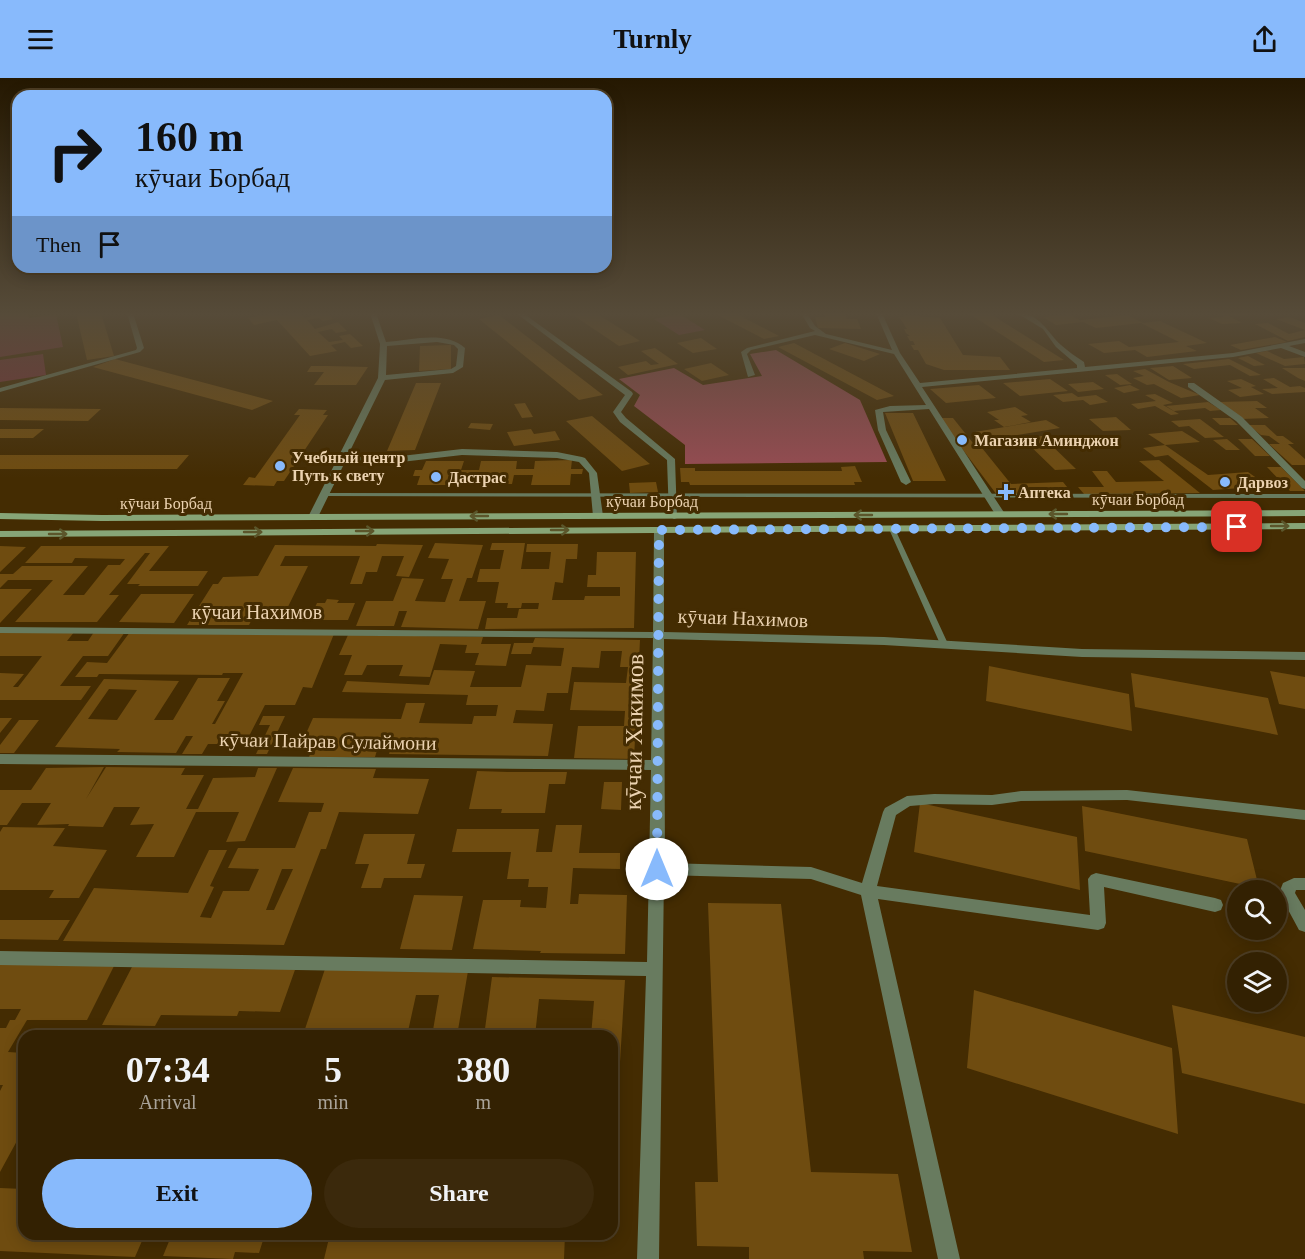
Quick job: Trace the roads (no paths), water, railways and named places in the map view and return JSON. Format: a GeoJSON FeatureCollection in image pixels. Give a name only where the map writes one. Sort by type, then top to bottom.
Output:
{"type":"FeatureCollection","features":[{"type":"Feature","properties":{"kind":"main road","name":"кӯчаи Борбад"},"geometry":{"type":"LineString","coordinates":[[0,516],[176,518],[1305,513]]}},
{"type":"Feature","properties":{"kind":"main road"},"geometry":{"type":"LineString","coordinates":[[85,533],[104,522],[102,518]]}},
{"type":"Feature","properties":{"kind":"main road"},"geometry":{"type":"LineString","coordinates":[[166,533],[166,524],[176,518]]}},
{"type":"Feature","properties":{"kind":"main road","name":"кӯчаи Борбад"},"geometry":{"type":"LineString","coordinates":[[0,534],[1305,526]]}},
{"type":"Feature","properties":{"kind":"street"},"geometry":{"type":"LineString","coordinates":[[0,390],[77,368]]}},
{"type":"Feature","properties":{"kind":"street"},"geometry":{"type":"LineString","coordinates":[[313,517],[382,378],[384,368]]}},
{"type":"Feature","properties":{"kind":"street"},"geometry":{"type":"LineString","coordinates":[[382,378],[453,371],[457,368]]}},
{"type":"Feature","properties":{"kind":"street"},"geometry":{"type":"LineString","coordinates":[[594,368],[629,394],[617,412],[622,420],[671,459],[674,516]]}},
{"type":"Feature","properties":{"kind":"street"},"geometry":{"type":"LineString","coordinates":[[749,368],[752,375]]}},
{"type":"Feature","properties":{"kind":"street"},"geometry":{"type":"LineString","coordinates":[[907,368],[929,407],[1000,514]]}},
{"type":"Feature","properties":{"kind":"street"},"geometry":{"type":"LineString","coordinates":[[918,385],[1091,368]]}},
{"type":"Feature","properties":{"kind":"street"},"geometry":{"type":"LineString","coordinates":[[1191,385],[1239,419],[1305,486]]}},
{"type":"Feature","properties":{"kind":"street"},"geometry":{"type":"LineString","coordinates":[[906,482],[882,430],[879,410],[929,407]]}},
{"type":"Feature","properties":{"kind":"street"},"geometry":{"type":"LineString","coordinates":[[342,457],[400,459],[462,452],[557,455],[582,460],[594,474],[598,495],[598,516]]}},
{"type":"Feature","properties":{"kind":"street","name":"кӯчаи Хакимов"},"geometry":{"type":"LineString","coordinates":[[648,1259],[657,869],[659,530]]}},
{"type":"Feature","properties":{"kind":"street","name":"кӯчаи Нахимов"},"geometry":{"type":"LineString","coordinates":[[0,630],[659,635],[884,641],[1082,653],[1305,656]]}},
{"type":"Feature","properties":{"kind":"street","name":"кӯчаи Пайрав Сулаймони"},"geometry":{"type":"LineString","coordinates":[[0,759],[657,765]]}},
{"type":"Feature","properties":{"kind":"street"},"geometry":{"type":"LineString","coordinates":[[949,1259],[868,891],[890,812],[907,801],[934,799],[992,800],[1021,796],[1127,795],[1305,815]]}},
{"type":"Feature","properties":{"kind":"street"},"geometry":{"type":"LineString","coordinates":[[657,869],[811,873],[868,891],[1098,923],[1096,879],[1215,905]]}},
{"type":"Feature","properties":{"kind":"street"},"geometry":{"type":"LineString","coordinates":[[1305,884],[1294,884],[1288,887],[1287,893],[1305,926]]}},
{"type":"Feature","properties":{"kind":"street"},"geometry":{"type":"LineString","coordinates":[[0,958],[653,969]]}},
{"type":"Feature","properties":{"kind":"lane"},"geometry":{"type":"LineString","coordinates":[[325,495],[1305,496]]}},
{"type":"Feature","properties":{"kind":"lane"},"geometry":{"type":"LineString","coordinates":[[892,529],[945,646]]}},
{"type":"Feature","properties":{"kind":"place","name":"Магазин Аминджон"},"geometry":{"type":"Point","coordinates":[962,440]}},
{"type":"Feature","properties":{"kind":"place","name":"Учебный центр Путь к свету"},"geometry":{"type":"Point","coordinates":[280,466]}},
{"type":"Feature","properties":{"kind":"place","name":"Дастрас"},"geometry":{"type":"Point","coordinates":[436,477]}},
{"type":"Feature","properties":{"kind":"place","name":"Дарвоз"},"geometry":{"type":"Point","coordinates":[1225,482]}},
{"type":"Feature","properties":{"kind":"place","name":"Аптека"},"geometry":{"type":"Point","coordinates":[1006,492]}}]}
